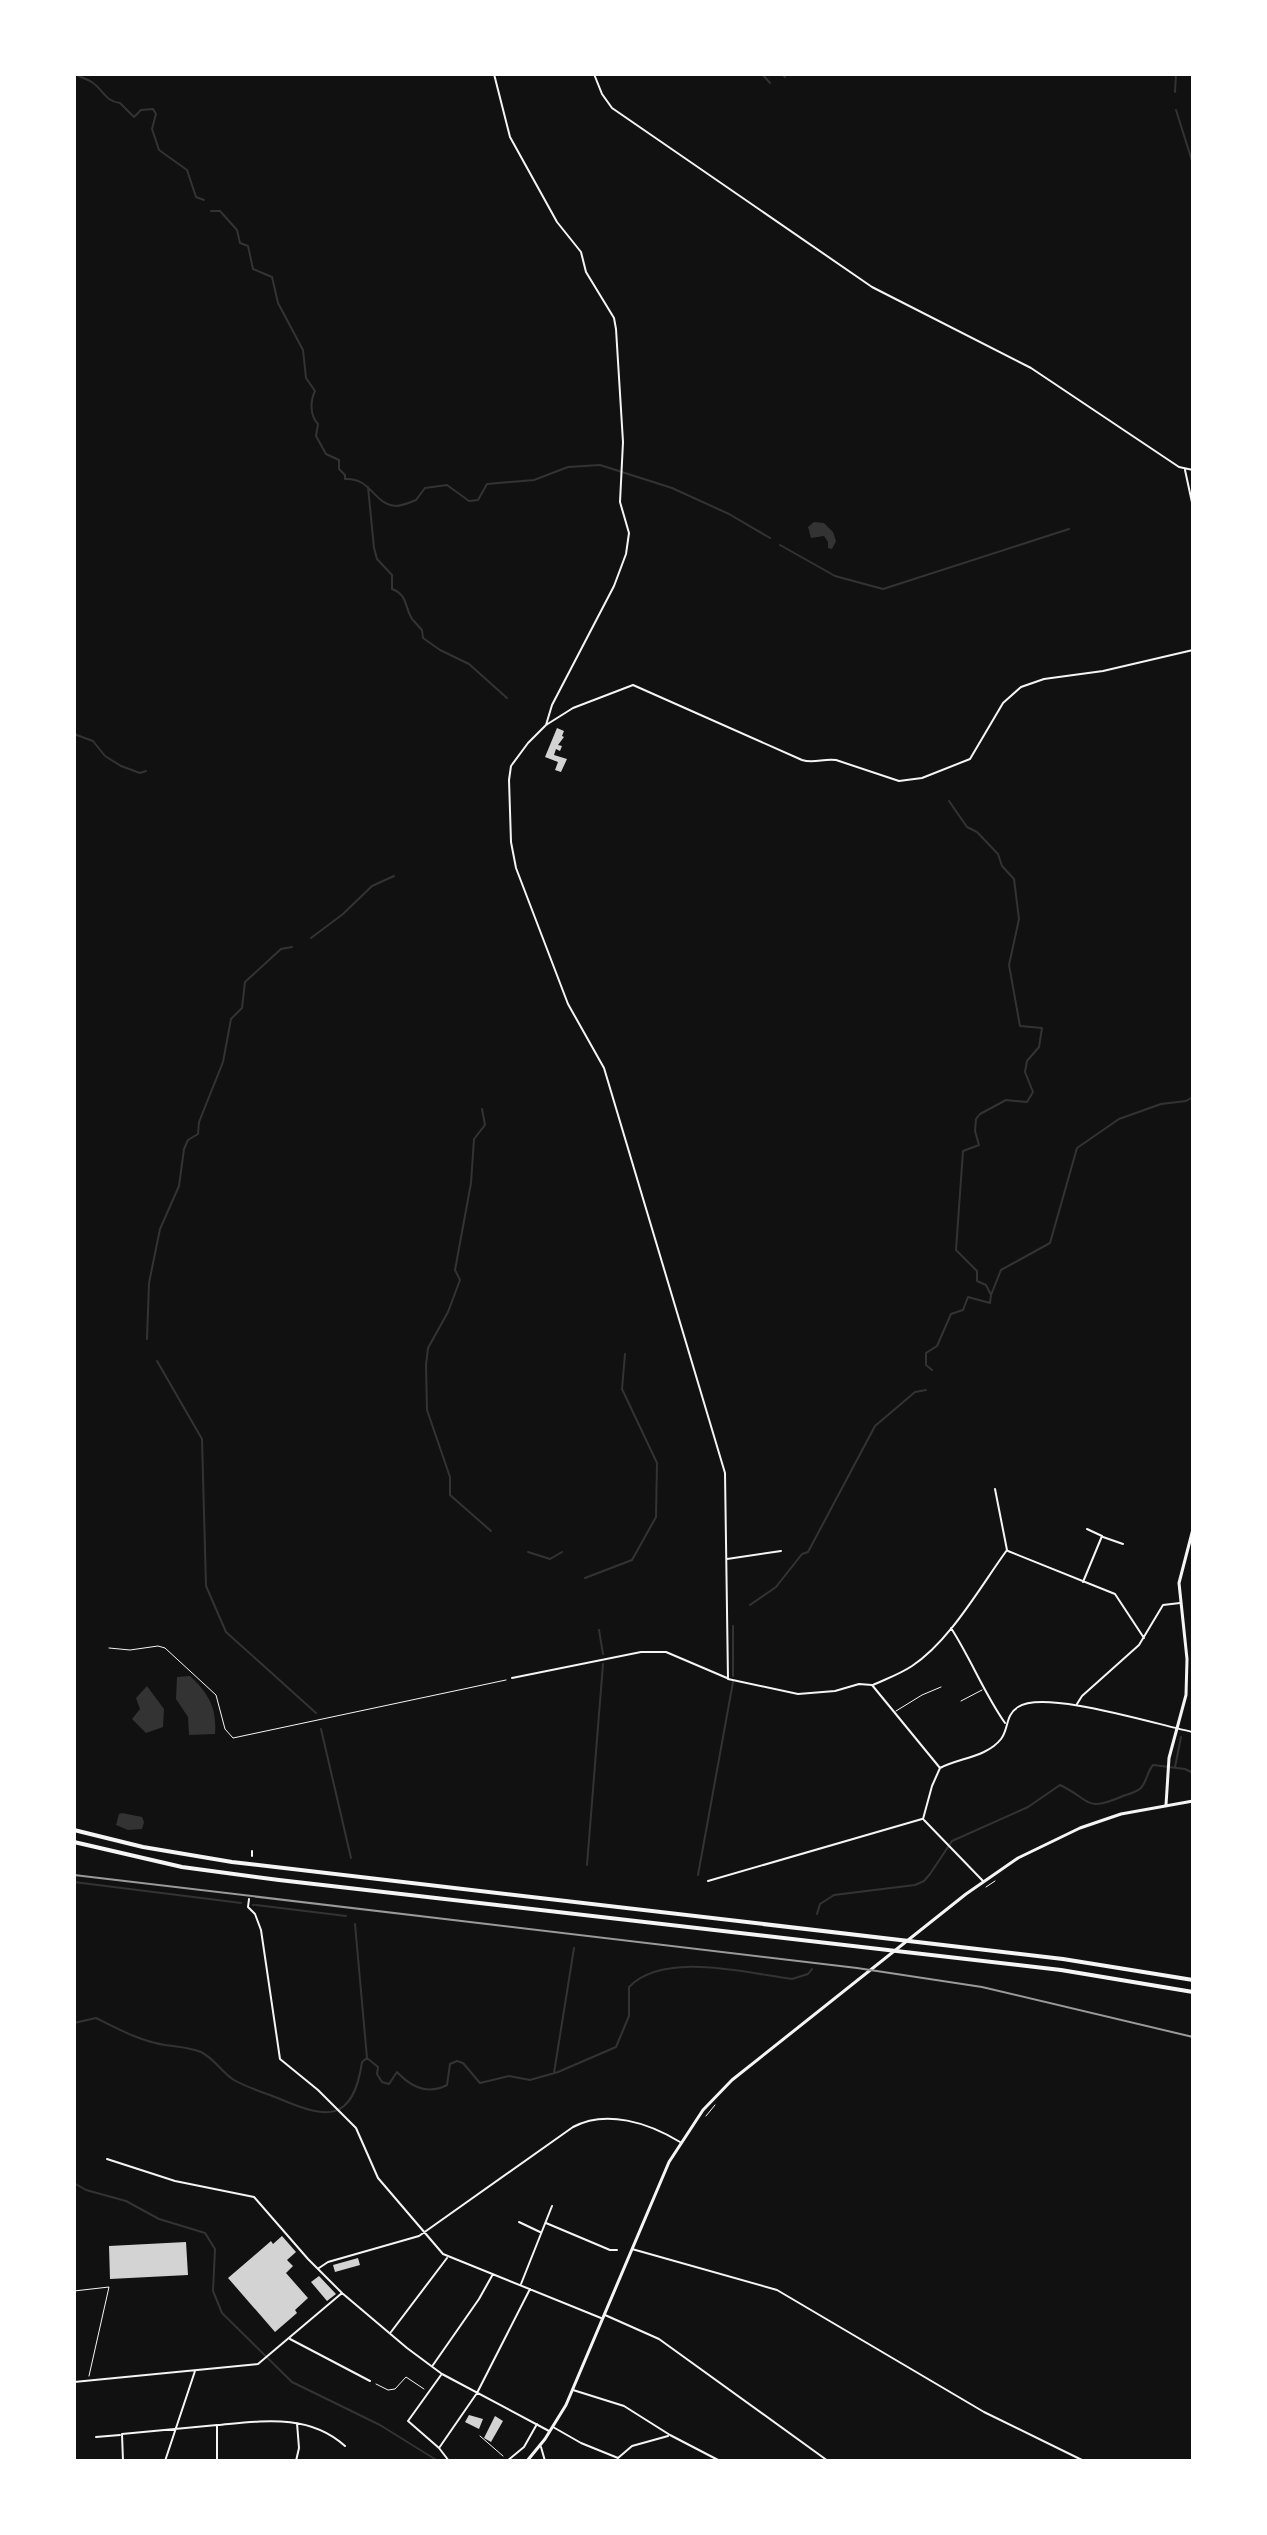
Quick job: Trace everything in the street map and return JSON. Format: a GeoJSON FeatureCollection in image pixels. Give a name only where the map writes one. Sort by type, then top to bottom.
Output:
{"type":"FeatureCollection","features":[{"type":"Feature","properties":{"kind":"highway"},"geometry":{"type":"LineString","coordinates":[[74,1830],[143,1847],[232,1862],[889,1938],[1100,1964],[1193,1980]]}},
{"type":"Feature","properties":{"kind":"highway"},"geometry":{"type":"LineString","coordinates":[[74,1842],[182,1867],[267,1879],[1097,1975],[1193,1992]]}},
{"type":"Feature","properties":{"kind":"main road"},"geometry":{"type":"LineString","coordinates":[[1166,1805],[1166,1773],[1186,1695],[1187,1659],[1180,1603],[1183,1562],[1193,1529]]}},
{"type":"Feature","properties":{"kind":"main road"},"geometry":{"type":"LineString","coordinates":[[527,2461],[552,2429],[572,2390],[653,2195],[680,2142],[703,2110],[732,2080],[983,1881],[1038,1846],[1121,1814],[1192,1801]]}},
{"type":"Feature","properties":{"kind":"street"},"geometry":{"type":"LineString","coordinates":[[494,74],[510,137],[557,222],[581,252],[586,272],[614,318],[623,479],[620,502],[629,533],[626,554],[614,586],[552,705],[546,725]]}},
{"type":"Feature","properties":{"kind":"street"},"geometry":{"type":"LineString","coordinates":[[594,74],[612,108],[872,287],[1021,362],[1185,470],[1193,470]]}},
{"type":"Feature","properties":{"kind":"street"},"geometry":{"type":"LineString","coordinates":[[1185,470],[1193,507]]}},
{"type":"Feature","properties":{"kind":"street"},"geometry":{"type":"LineString","coordinates":[[728,1679],[725,1473],[604,1068],[568,1004],[516,868],[511,842],[511,766],[546,725],[573,708],[633,685],[808,762],[836,760],[890,779],[909,780],[970,759],[1003,703],[1021,687],[1044,679],[1103,671],[1193,650]]}},
{"type":"Feature","properties":{"kind":"street"},"geometry":{"type":"LineString","coordinates":[[512,1678],[641,1652],[666,1652],[728,1679],[798,1694],[835,1691],[859,1684],[872,1685],[913,1665],[951,1628],[1007,1550],[995,1489]]}},
{"type":"Feature","properties":{"kind":"street"},"geometry":{"type":"LineString","coordinates":[[1087,1529],[1123,1544]]}},
{"type":"Feature","properties":{"kind":"street"},"geometry":{"type":"LineString","coordinates":[[1083,1582],[1102,1536]]}},
{"type":"Feature","properties":{"kind":"street"},"geometry":{"type":"LineString","coordinates":[[1007,1550],[1115,1594],[1144,1638]]}},
{"type":"Feature","properties":{"kind":"street"},"geometry":{"type":"LineString","coordinates":[[727,1559],[781,1551]]}},
{"type":"Feature","properties":{"kind":"street"},"geometry":{"type":"LineString","coordinates":[[1077,1705],[1082,1696],[1144,1638],[1163,1605],[1180,1603]]}},
{"type":"Feature","properties":{"kind":"street"},"geometry":{"type":"LineString","coordinates":[[951,1628],[1005,1724]]}},
{"type":"Feature","properties":{"kind":"street"},"geometry":{"type":"LineString","coordinates":[[1187,1659],[1193,1659]]}},
{"type":"Feature","properties":{"kind":"street"},"geometry":{"type":"LineString","coordinates":[[872,1685],[940,1768]]}},
{"type":"Feature","properties":{"kind":"street"},"geometry":{"type":"LineString","coordinates":[[923,1819],[940,1768],[972,1757],[998,1742],[1012,1711],[1032,1701],[1060,1701],[1193,1732]]}},
{"type":"Feature","properties":{"kind":"street"},"geometry":{"type":"LineString","coordinates":[[923,1819],[983,1881]]}},
{"type":"Feature","properties":{"kind":"street"},"geometry":{"type":"LineString","coordinates":[[708,1881],[923,1819]]}},
{"type":"Feature","properties":{"kind":"street"},"geometry":{"type":"LineString","coordinates":[[252,1851],[252,1856]]}},
{"type":"Feature","properties":{"kind":"street"},"geometry":{"type":"LineString","coordinates":[[249,1899],[248,1907],[255,1914],[261,1930],[278,2054],[283,2063],[311,2084],[360,2132],[378,2178],[448,2257],[659,2339],[828,2461]]}},
{"type":"Feature","properties":{"kind":"street"},"geometry":{"type":"LineString","coordinates":[[318,2269],[328,2262],[424,2233],[573,2127],[592,2118],[648,2125],[680,2142]]}},
{"type":"Feature","properties":{"kind":"street"},"geometry":{"type":"LineString","coordinates":[[107,2159],[175,2181],[254,2197],[318,2269],[390,2333],[442,2374],[537,2423],[617,2459],[632,2446],[670,2435]]}},
{"type":"Feature","properties":{"kind":"street"},"geometry":{"type":"LineString","coordinates":[[521,2285],[552,2206]]}},
{"type":"Feature","properties":{"kind":"street"},"geometry":{"type":"LineString","coordinates":[[519,2222],[541,2233]]}},
{"type":"Feature","properties":{"kind":"street"},"geometry":{"type":"LineString","coordinates":[[545,2223],[610,2250],[617,2250]]}},
{"type":"Feature","properties":{"kind":"street"},"geometry":{"type":"LineString","coordinates":[[631,2248],[777,2290],[984,2412],[1084,2461]]}},
{"type":"Feature","properties":{"kind":"street"},"geometry":{"type":"LineString","coordinates":[[390,2333],[448,2257]]}},
{"type":"Feature","properties":{"kind":"street"},"geometry":{"type":"LineString","coordinates":[[433,2366],[493,2274]]}},
{"type":"Feature","properties":{"kind":"street"},"geometry":{"type":"LineString","coordinates":[[439,2448],[477,2393],[530,2288]]}},
{"type":"Feature","properties":{"kind":"street"},"geometry":{"type":"LineString","coordinates":[[74,2382],[258,2364],[342,2293]]}},
{"type":"Feature","properties":{"kind":"street"},"geometry":{"type":"LineString","coordinates":[[289,2338],[370,2381]]}},
{"type":"Feature","properties":{"kind":"street"},"geometry":{"type":"LineString","coordinates":[[165,2461],[196,2370]]}},
{"type":"Feature","properties":{"kind":"street"},"geometry":{"type":"LineString","coordinates":[[442,2374],[408,2421],[449,2461]]}},
{"type":"Feature","properties":{"kind":"street"},"geometry":{"type":"LineString","coordinates":[[572,2390],[624,2406],[720,2461]]}},
{"type":"Feature","properties":{"kind":"street"},"geometry":{"type":"LineString","coordinates":[[96,2437],[273,2420],[296,2421],[336,2438],[345,2446]]}},
{"type":"Feature","properties":{"kind":"street"},"geometry":{"type":"LineString","coordinates":[[296,2421],[299,2448],[296,2461]]}},
{"type":"Feature","properties":{"kind":"street"},"geometry":{"type":"LineString","coordinates":[[507,2461],[524,2447],[537,2423]]}},
{"type":"Feature","properties":{"kind":"street"},"geometry":{"type":"LineString","coordinates":[[217,2425],[217,2461]]}},
{"type":"Feature","properties":{"kind":"street"},"geometry":{"type":"LineString","coordinates":[[122,2434],[123,2461]]}},
{"type":"Feature","properties":{"kind":"street"},"geometry":{"type":"LineString","coordinates":[[540,2446],[545,2461]]}},
{"type":"Feature","properties":{"kind":"lane"},"geometry":{"type":"LineString","coordinates":[[894,1712],[941,1687]]}},
{"type":"Feature","properties":{"kind":"lane"},"geometry":{"type":"LineString","coordinates":[[961,1701],[984,1689]]}},
{"type":"Feature","properties":{"kind":"path"},"geometry":{"type":"LineString","coordinates":[[109,1648],[165,1648],[216,1695],[225,1729],[233,1738],[493,1685],[512,1678]]}},
{"type":"Feature","properties":{"kind":"path"},"geometry":{"type":"LineString","coordinates":[[981,1890],[998,1878]]}},
{"type":"Feature","properties":{"kind":"path"},"geometry":{"type":"LineString","coordinates":[[704,2119],[723,2096]]}},
{"type":"Feature","properties":{"kind":"path"},"geometry":{"type":"LineString","coordinates":[[74,2291],[109,2287],[88,2379]]}},
{"type":"Feature","properties":{"kind":"path"},"geometry":{"type":"LineString","coordinates":[[370,2381],[388,2390],[395,2389],[406,2377],[430,2393]]}},
{"type":"Feature","properties":{"kind":"path"},"geometry":{"type":"LineString","coordinates":[[480,2436],[507,2461]]}},
{"type":"Feature","properties":{"kind":"shaded area"},"geometry":{"type":"Polygon","coordinates":[[[814,522],[824,523],[833,532],[836,541],[832,549],[828,548],[824,536],[811,538],[808,527],[814,522]]]}},
{"type":"Feature","properties":{"kind":"shaded area"},"geometry":{"type":"Polygon","coordinates":[[[190,1676],[210,1702],[215,1716],[215,1734],[189,1735],[188,1717],[176,1699],[177,1677],[190,1676]]]}},
{"type":"Feature","properties":{"kind":"shaded area"},"geometry":{"type":"Polygon","coordinates":[[[147,1686],[164,1709],[163,1727],[146,1733],[132,1719],[140,1709],[136,1698],[147,1686]]]}},
{"type":"Feature","properties":{"kind":"shaded area"},"geometry":{"type":"Polygon","coordinates":[[[122,1813],[142,1817],[142,1829],[128,1830],[116,1825],[122,1813]]]}},
{"type":"Feature","properties":{"kind":"building"},"geometry":{"type":"Polygon","coordinates":[[[557,728],[564,731],[564,737],[558,745],[562,746],[560,751],[556,749],[554,755],[567,759],[561,772],[555,770],[558,762],[545,757],[557,728]]]}},
{"type":"Feature","properties":{"kind":"building"},"geometry":{"type":"Polygon","coordinates":[[[282,2236],[296,2252],[287,2260],[293,2266],[286,2273],[308,2298],[295,2310],[297,2313],[275,2332],[228,2278],[271,2241],[273,2244],[282,2236]]]}},
{"type":"Feature","properties":{"kind":"building"},"geometry":{"type":"Polygon","coordinates":[[[186,2242],[188,2275],[110,2279],[109,2246],[186,2242]]]}},
{"type":"Feature","properties":{"kind":"building"},"geometry":{"type":"Polygon","coordinates":[[[358,2258],[360,2265],[335,2272],[333,2265],[358,2258]]]}},
{"type":"Feature","properties":{"kind":"building"},"geometry":{"type":"Polygon","coordinates":[[[319,2276],[336,2294],[327,2301],[311,2282],[319,2276]]]}},
{"type":"Feature","properties":{"kind":"building"},"geometry":{"type":"Polygon","coordinates":[[[469,2415],[483,2419],[479,2429],[465,2422],[469,2415]]]}},
{"type":"Feature","properties":{"kind":"building"},"geometry":{"type":"Polygon","coordinates":[[[495,2416],[503,2421],[491,2442],[484,2438],[495,2416]]]}},
{"type":"Feature","properties":{"kind":"waterway"},"geometry":{"type":"LineString","coordinates":[[75,74],[93,83],[134,117],[141,110],[153,109],[156,114],[152,129],[159,150],[187,170],[196,197],[204,200]]}},
{"type":"Feature","properties":{"kind":"waterway"},"geometry":{"type":"LineString","coordinates":[[762,74],[770,83]]}},
{"type":"Feature","properties":{"kind":"waterway"},"geometry":{"type":"LineString","coordinates":[[782,74],[785,77]]}},
{"type":"Feature","properties":{"kind":"waterway"},"geometry":{"type":"LineString","coordinates":[[1175,92],[1176,74]]}},
{"type":"Feature","properties":{"kind":"waterway"},"geometry":{"type":"LineString","coordinates":[[1176,110],[1193,164]]}},
{"type":"Feature","properties":{"kind":"waterway"},"geometry":{"type":"LineString","coordinates":[[211,211],[220,211],[237,230],[240,243],[248,246],[253,269],[272,277],[278,303],[303,350],[306,378],[315,391],[312,408],[318,424],[316,436],[326,454],[339,460],[339,469],[345,479],[361,482],[382,501],[401,505],[416,500],[425,488],[447,485],[469,501],[478,500],[487,484],[534,480],[568,467],[600,465],[672,488],[729,514],[770,538]]}},
{"type":"Feature","properties":{"kind":"waterway"},"geometry":{"type":"LineString","coordinates":[[368,487],[377,559],[392,575],[392,589],[403,598],[412,619],[422,630],[423,638],[469,664],[507,698]]}},
{"type":"Feature","properties":{"kind":"waterway"},"geometry":{"type":"LineString","coordinates":[[780,545],[835,576],[883,589],[1069,529]]}},
{"type":"Feature","properties":{"kind":"waterway"},"geometry":{"type":"LineString","coordinates":[[74,734],[93,741],[105,756],[121,766],[140,773],[146,771]]}},
{"type":"Feature","properties":{"kind":"waterway"},"geometry":{"type":"LineString","coordinates":[[932,1370],[926,1365],[926,1353],[937,1346],[951,1314],[963,1310],[968,1297],[990,1303],[991,1295],[986,1285],[977,1281],[977,1271],[956,1250],[963,1151],[979,1145],[975,1131],[976,1119],[980,1114],[1006,1100],[1027,1102],[1033,1092],[1025,1072],[1027,1061],[1039,1047],[1042,1028],[1020,1026],[1009,965],[1019,919],[1014,879],[1002,866],[998,854],[977,832],[967,827],[949,801]]}},
{"type":"Feature","properties":{"kind":"waterway"},"geometry":{"type":"LineString","coordinates":[[311,938],[343,914],[372,886],[394,876]]}},
{"type":"Feature","properties":{"kind":"waterway"},"geometry":{"type":"LineString","coordinates":[[147,1339],[149,1283],[160,1229],[179,1186],[184,1149],[188,1140],[198,1134],[199,1122],[223,1062],[231,1019],[242,1008],[245,982],[281,949],[292,947]]}},
{"type":"Feature","properties":{"kind":"waterway"},"geometry":{"type":"LineString","coordinates":[[991,1295],[1001,1270],[1050,1243],[1077,1148],[1119,1119],[1161,1104],[1186,1101],[1193,1097]]}},
{"type":"Feature","properties":{"kind":"waterway"},"geometry":{"type":"LineString","coordinates":[[482,1109],[485,1125],[474,1139],[471,1183],[455,1270],[460,1280],[448,1312],[428,1348],[426,1365],[427,1410],[450,1477],[450,1495],[491,1531]]}},
{"type":"Feature","properties":{"kind":"waterway"},"geometry":{"type":"LineString","coordinates":[[585,1578],[632,1560],[656,1517],[657,1463],[622,1389],[625,1354]]}},
{"type":"Feature","properties":{"kind":"waterway"},"geometry":{"type":"LineString","coordinates":[[157,1361],[202,1439],[206,1586],[226,1632],[316,1713]]}},
{"type":"Feature","properties":{"kind":"waterway"},"geometry":{"type":"LineString","coordinates":[[750,1605],[776,1587],[802,1554],[808,1552],[875,1426],[915,1392],[926,1390]]}},
{"type":"Feature","properties":{"kind":"waterway"},"geometry":{"type":"LineString","coordinates":[[528,1552],[550,1559],[562,1552]]}},
{"type":"Feature","properties":{"kind":"waterway"},"geometry":{"type":"LineString","coordinates":[[733,1626],[733,1676]]}},
{"type":"Feature","properties":{"kind":"waterway"},"geometry":{"type":"LineString","coordinates":[[599,1630],[603,1654]]}},
{"type":"Feature","properties":{"kind":"waterway"},"geometry":{"type":"LineString","coordinates":[[587,1865],[603,1664]]}},
{"type":"Feature","properties":{"kind":"waterway"},"geometry":{"type":"LineString","coordinates":[[698,1875],[733,1682]]}},
{"type":"Feature","properties":{"kind":"waterway"},"geometry":{"type":"LineString","coordinates":[[321,1729],[351,1858]]}},
{"type":"Feature","properties":{"kind":"waterway"},"geometry":{"type":"LineString","coordinates":[[1175,1767],[1181,1737]]}},
{"type":"Feature","properties":{"kind":"waterway"},"geometry":{"type":"LineString","coordinates":[[817,1914],[820,1904],[834,1895],[915,1885],[924,1881],[952,1841],[1028,1807],[1060,1785],[1089,1802],[1101,1804],[1139,1789],[1153,1765],[1193,1773]]}},
{"type":"Feature","properties":{"kind":"waterway"},"geometry":{"type":"LineString","coordinates":[[74,1882],[241,1903]]}},
{"type":"Feature","properties":{"kind":"waterway"},"geometry":{"type":"LineString","coordinates":[[256,1905],[346,1916]]}},
{"type":"Feature","properties":{"kind":"waterway"},"geometry":{"type":"LineString","coordinates":[[355,1924],[367,2058]]}},
{"type":"Feature","properties":{"kind":"waterway"},"geometry":{"type":"LineString","coordinates":[[554,2073],[574,1948]]}},
{"type":"Feature","properties":{"kind":"waterway"},"geometry":{"type":"LineString","coordinates":[[74,2023],[96,2018],[147,2041],[201,2052],[239,2083],[297,2106],[324,2112],[344,2106],[352,2096],[362,2062],[367,2058],[378,2067],[377,2074],[382,2082],[389,2084],[397,2072],[408,2082],[427,2089],[447,2085],[450,2064],[457,2061],[463,2063],[480,2083],[509,2076],[530,2080],[558,2072],[616,2047],[629,2016],[629,1987],[644,1976],[663,1970],[706,1967],[792,1979],[808,1974],[812,1969]]}},
{"type":"Feature","properties":{"kind":"waterway"},"geometry":{"type":"LineString","coordinates":[[74,2183],[86,2190],[126,2201],[159,2219],[205,2233],[215,2249],[213,2291],[222,2313],[292,2382],[380,2425],[438,2461]]}},
{"type":"Feature","properties":{"kind":"railway"},"geometry":{"type":"LineString","coordinates":[[74,1875],[857,1968],[982,1987],[1193,2037]]}}]}
